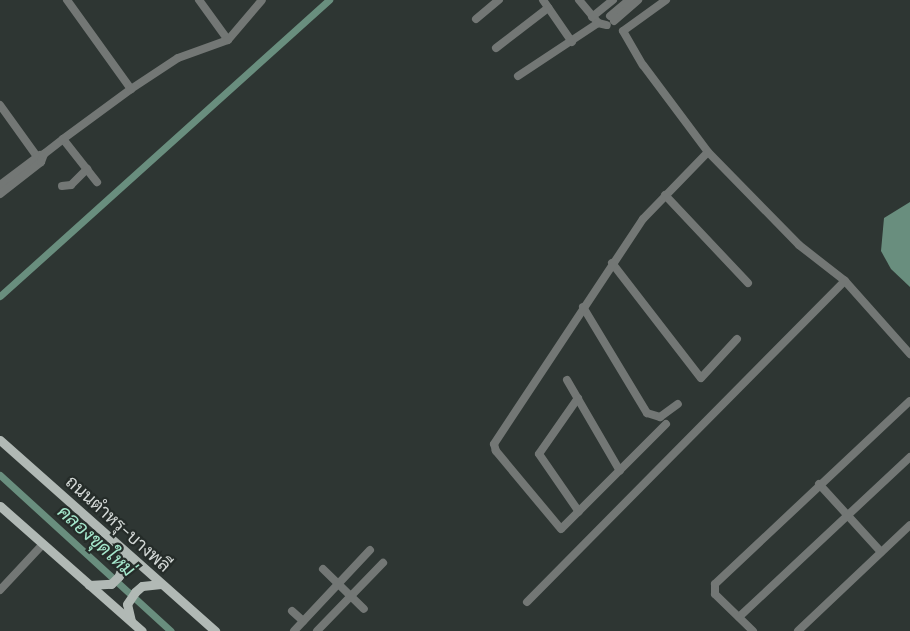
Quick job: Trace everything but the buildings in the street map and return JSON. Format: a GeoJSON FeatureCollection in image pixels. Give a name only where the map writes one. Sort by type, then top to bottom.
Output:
{"type":"FeatureCollection","features":[{"type":"Feature","properties":{"kind":"main road","name":"ถนนตำหรุ-บางพลี"},"geometry":{"type":"LineString","coordinates":[[0,440],[215,631]]}},
{"type":"Feature","properties":{"kind":"main road"},"geometry":{"type":"LineString","coordinates":[[0,506],[142,631]]}},
{"type":"Feature","properties":{"kind":"main road"},"geometry":{"type":"LineString","coordinates":[[89,585],[111,584],[119,576],[124,559],[122,549]]}},
{"type":"Feature","properties":{"kind":"main road"},"geometry":{"type":"LineString","coordinates":[[131,622],[127,612],[132,595],[142,586],[161,584]]}},
{"type":"Feature","properties":{"kind":"street"},"geometry":{"type":"LineString","coordinates":[[67,0],[131,89]]}},
{"type":"Feature","properties":{"kind":"street"},"geometry":{"type":"LineString","coordinates":[[199,0],[228,40]]}},
{"type":"Feature","properties":{"kind":"street"},"geometry":{"type":"LineString","coordinates":[[0,185],[131,89],[178,58],[228,40],[262,0]]}},
{"type":"Feature","properties":{"kind":"street"},"geometry":{"type":"LineString","coordinates":[[476,19],[499,0]]}},
{"type":"Feature","properties":{"kind":"street"},"geometry":{"type":"LineString","coordinates":[[543,0],[572,42]]}},
{"type":"Feature","properties":{"kind":"street"},"geometry":{"type":"LineString","coordinates":[[579,0],[604,20]]}},
{"type":"Feature","properties":{"kind":"street"},"geometry":{"type":"LineString","coordinates":[[604,20],[612,0]]}},
{"type":"Feature","properties":{"kind":"street"},"geometry":{"type":"LineString","coordinates":[[624,10],[630,0]]}},
{"type":"Feature","properties":{"kind":"street"},"geometry":{"type":"LineString","coordinates":[[518,76],[638,0]]}},
{"type":"Feature","properties":{"kind":"street"},"geometry":{"type":"LineString","coordinates":[[666,0],[626,26],[624,36],[708,152],[799,245],[845,281],[908,350]]}},
{"type":"Feature","properties":{"kind":"street"},"geometry":{"type":"LineString","coordinates":[[496,48],[548,8]]}},
{"type":"Feature","properties":{"kind":"street"},"geometry":{"type":"LineString","coordinates":[[624,10],[634,20]]}},
{"type":"Feature","properties":{"kind":"street"},"geometry":{"type":"LineString","coordinates":[[0,105],[40,157]]}},
{"type":"Feature","properties":{"kind":"street"},"geometry":{"type":"LineString","coordinates":[[63,139],[97,182]]}},
{"type":"Feature","properties":{"kind":"street"},"geometry":{"type":"LineString","coordinates":[[666,424],[580,512],[564,527],[558,528],[494,444],[612,263],[665,195],[708,152]]}},
{"type":"Feature","properties":{"kind":"street"},"geometry":{"type":"LineString","coordinates":[[0,194],[40,157]]}},
{"type":"Feature","properties":{"kind":"street"},"geometry":{"type":"LineString","coordinates":[[62,186],[72,185],[87,169]]}},
{"type":"Feature","properties":{"kind":"street"},"geometry":{"type":"LineString","coordinates":[[665,195],[748,283]]}},
{"type":"Feature","properties":{"kind":"street"},"geometry":{"type":"LineString","coordinates":[[612,263],[701,378],[737,339]]}},
{"type":"Feature","properties":{"kind":"street"},"geometry":{"type":"LineString","coordinates":[[527,602],[845,281]]}},
{"type":"Feature","properties":{"kind":"street"},"geometry":{"type":"LineString","coordinates":[[583,307],[647,413],[660,417],[678,404]]}},
{"type":"Feature","properties":{"kind":"street"},"geometry":{"type":"LineString","coordinates":[[567,380],[620,471]]}},
{"type":"Feature","properties":{"kind":"street"},"geometry":{"type":"LineString","coordinates":[[578,398],[539,454],[580,512]]}},
{"type":"Feature","properties":{"kind":"street"},"geometry":{"type":"LineString","coordinates":[[753,631],[715,594],[713,587],[819,484],[910,401]]}},
{"type":"Feature","properties":{"kind":"street"},"geometry":{"type":"LineString","coordinates":[[739,616],[910,457]]}},
{"type":"Feature","properties":{"kind":"street"},"geometry":{"type":"LineString","coordinates":[[819,484],[881,552]]}},
{"type":"Feature","properties":{"kind":"street"},"geometry":{"type":"LineString","coordinates":[[798,631],[910,525]]}},
{"type":"Feature","properties":{"kind":"street"},"geometry":{"type":"LineString","coordinates":[[0,590],[43,544]]}},
{"type":"Feature","properties":{"kind":"street"},"geometry":{"type":"LineString","coordinates":[[294,631],[370,550]]}},
{"type":"Feature","properties":{"kind":"street"},"geometry":{"type":"LineString","coordinates":[[317,631],[383,563]]}},
{"type":"Feature","properties":{"kind":"street"},"geometry":{"type":"LineString","coordinates":[[323,569],[364,609]]}},
{"type":"Feature","properties":{"kind":"street"},"geometry":{"type":"LineString","coordinates":[[292,612],[303,621]]}},
{"type":"Feature","properties":{"kind":"shaded area"},"geometry":{"type":"Polygon","coordinates":[[[910,202],[910,287],[891,269],[881,251],[884,218],[910,202]]]}},
{"type":"Feature","properties":{"kind":"waterway"},"geometry":{"type":"LineString","coordinates":[[0,296],[329,0]]}},
{"type":"Feature","properties":{"kind":"waterway","name":"คลองขุดใหม่"},"geometry":{"type":"LineString","coordinates":[[0,475],[171,631]]}}]}
